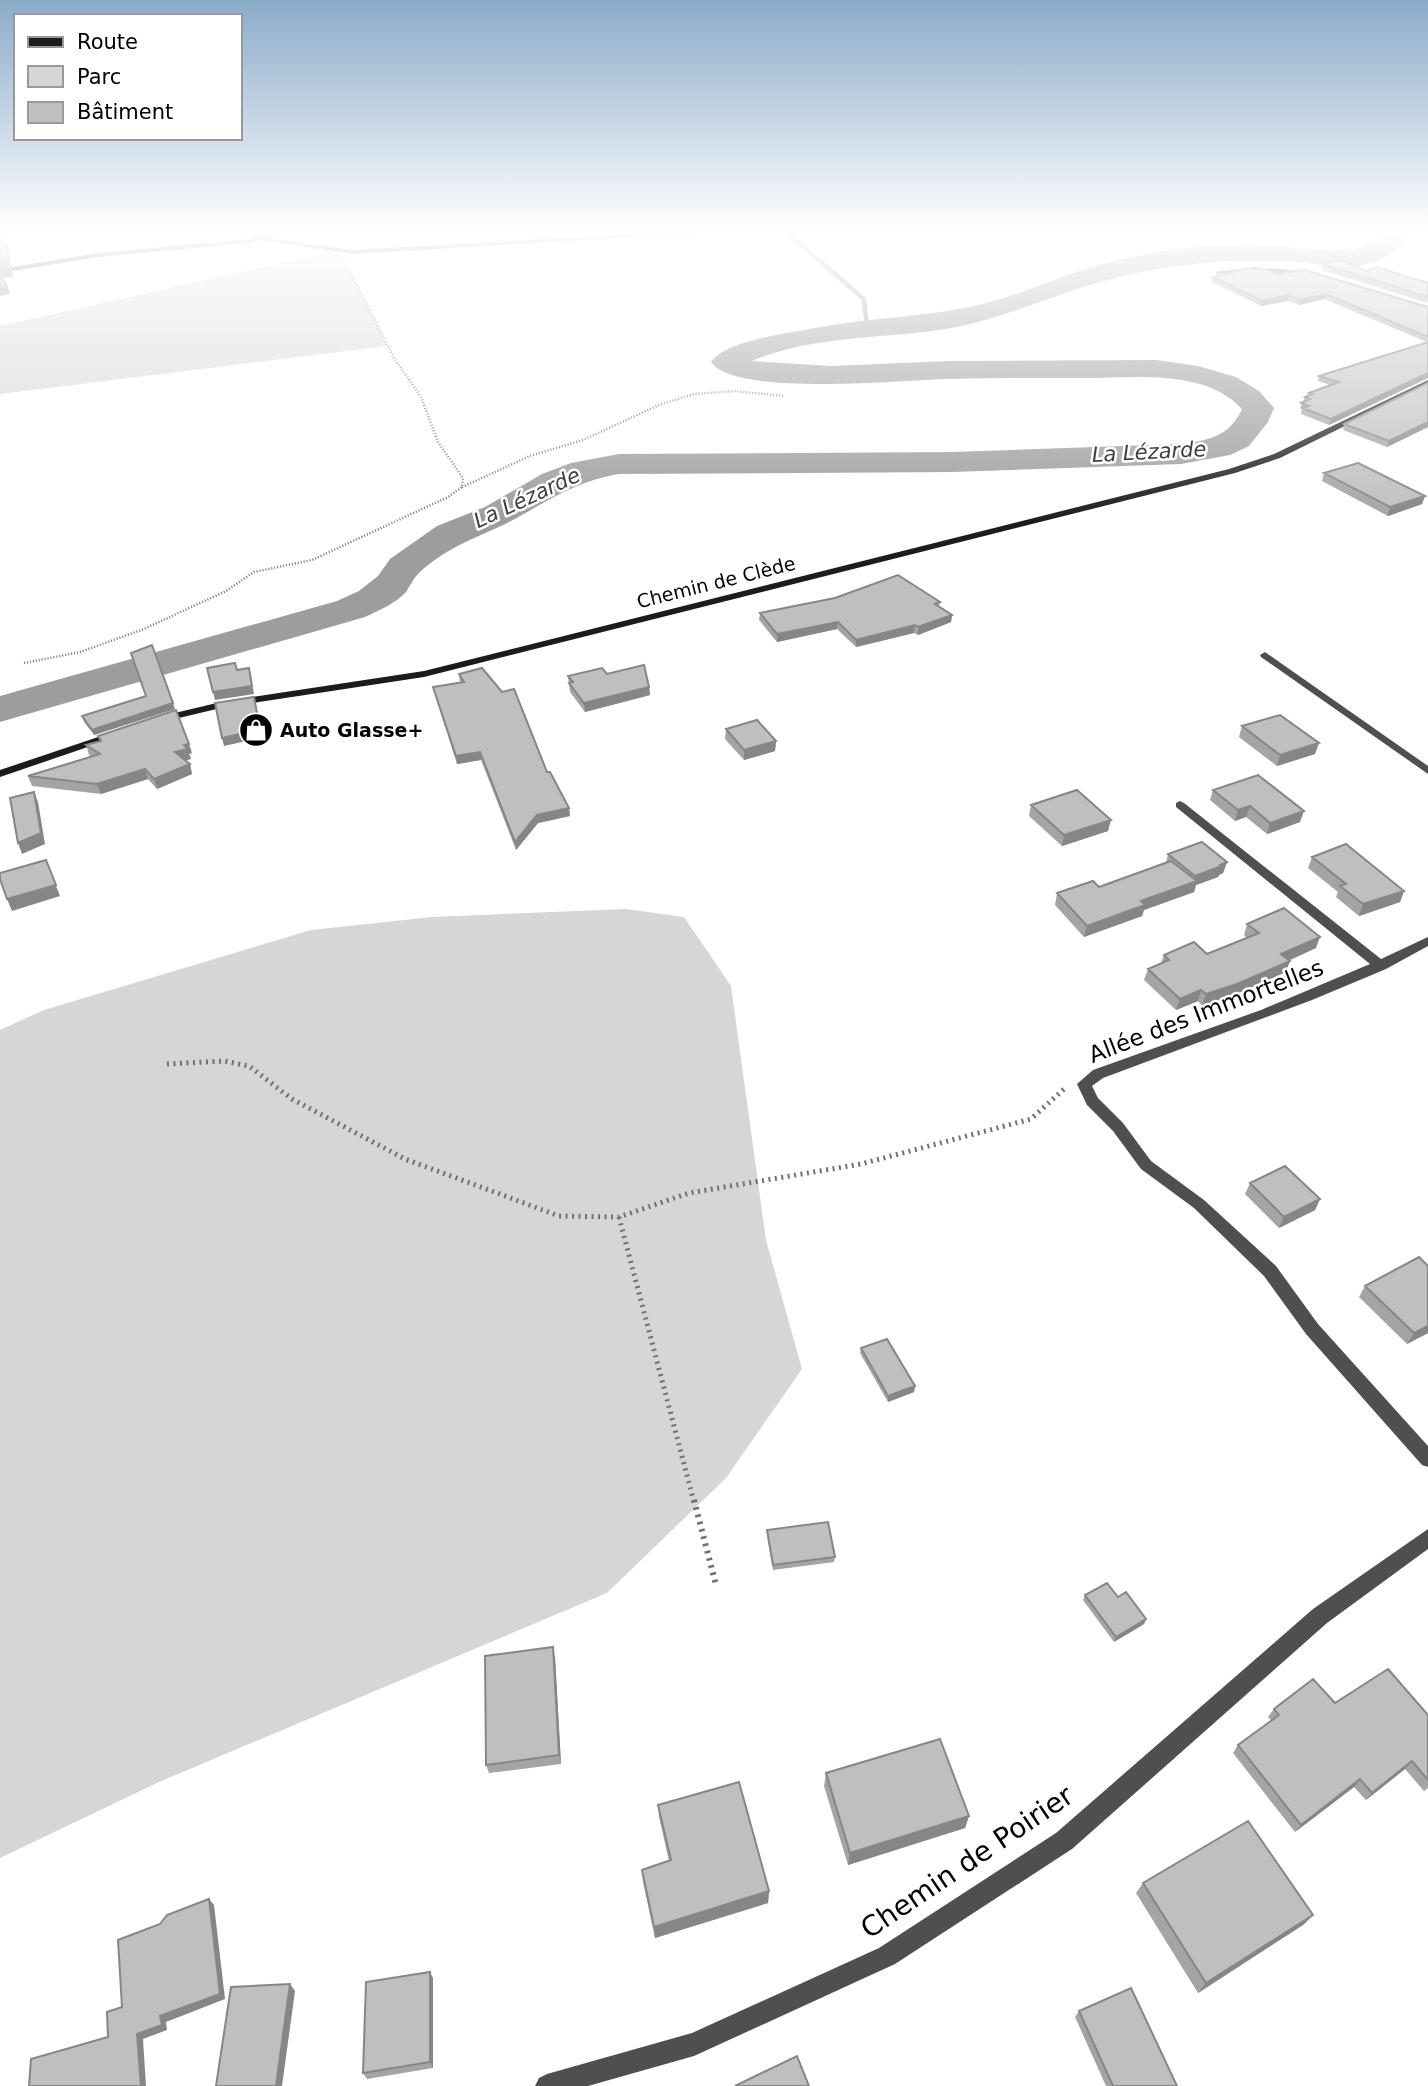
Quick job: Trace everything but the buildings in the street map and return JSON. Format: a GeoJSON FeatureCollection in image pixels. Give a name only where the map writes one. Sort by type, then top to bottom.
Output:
{"type":"FeatureCollection","features":[{"type":"Feature","properties":{"kind":"main road","name":"Chemin de Clède"},"geometry":{"type":"LineString","coordinates":[[145,724],[225,704],[424,674],[1232,471],[1277,456],[1428,382]]}},
{"type":"Feature","properties":{"kind":"main road"},"geometry":{"type":"LineString","coordinates":[[0,774],[132,729]]}},
{"type":"Feature","properties":{"kind":"street"},"geometry":{"type":"LineString","coordinates":[[1265,655],[1428,771]]}},
{"type":"Feature","properties":{"kind":"street"},"geometry":{"type":"LineString","coordinates":[[1180,805],[1381,965]]}},
{"type":"Feature","properties":{"kind":"street","name":"Allée des Immortelles"},"geometry":{"type":"LineString","coordinates":[[1428,941],[1381,965],[1266,1014],[1098,1074],[1084,1084],[1092,1101],[1118,1127],[1146,1165],[1199,1204],[1270,1271],[1311,1329],[1428,1459]]}},
{"type":"Feature","properties":{"kind":"street","name":"Chemin de Poirier"},"geometry":{"type":"LineString","coordinates":[[547,2086],[694,2044],[887,1956],[1064,1840],[1320,1616],[1428,1538]]}},
{"type":"Feature","properties":{"kind":"path"},"geometry":{"type":"LineString","coordinates":[[378,326],[394,358],[421,397],[438,442],[463,478],[462,487]]}},
{"type":"Feature","properties":{"kind":"path"},"geometry":{"type":"LineString","coordinates":[[24,663],[80,652],[144,628],[226,591],[254,572],[312,560],[530,456],[583,440],[659,405],[694,394],[734,391],[784,396]]}},
{"type":"Feature","properties":{"kind":"path"},"geometry":{"type":"LineString","coordinates":[[167,1064],[224,1061],[249,1066],[292,1099],[405,1159],[559,1216],[619,1217],[690,1194],[742,1182],[861,1164],[1031,1119],[1067,1086],[1084,1084]]}},
{"type":"Feature","properties":{"kind":"path"},"geometry":{"type":"LineString","coordinates":[[619,1217],[716,1585]]}},
{"type":"Feature","properties":{"kind":"green space"},"geometry":{"type":"Polygon","coordinates":[[[0,326],[377,326],[387,346],[0,394],[0,326]]]}},
{"type":"Feature","properties":{"kind":"green space"},"geometry":{"type":"Polygon","coordinates":[[[626,909],[684,917],[731,986],[766,1240],[802,1369],[726,1478],[607,1593],[159,1782],[0,1858],[0,1030],[44,1010],[311,930],[432,917],[626,909]]]}},
{"type":"Feature","properties":{"kind":"waterway","name":"La Lézarde"},"geometry":{"type":"LineString","coordinates":[[0,709],[351,609],[373,599],[392,584],[403,567],[450,534],[497,514],[554,481],[583,470],[619,464],[952,462],[1181,454],[1229,444],[1245,432],[1258,408],[1237,389],[1212,378],[1156,369],[948,370],[799,375],[743,369],[726,362],[756,349],[836,333],[891,326]]}},
{"type":"Feature","properties":{"kind":"place","name":"Auto Glasse+"},"geometry":{"type":"Point","coordinates":[256,730]}}]}
